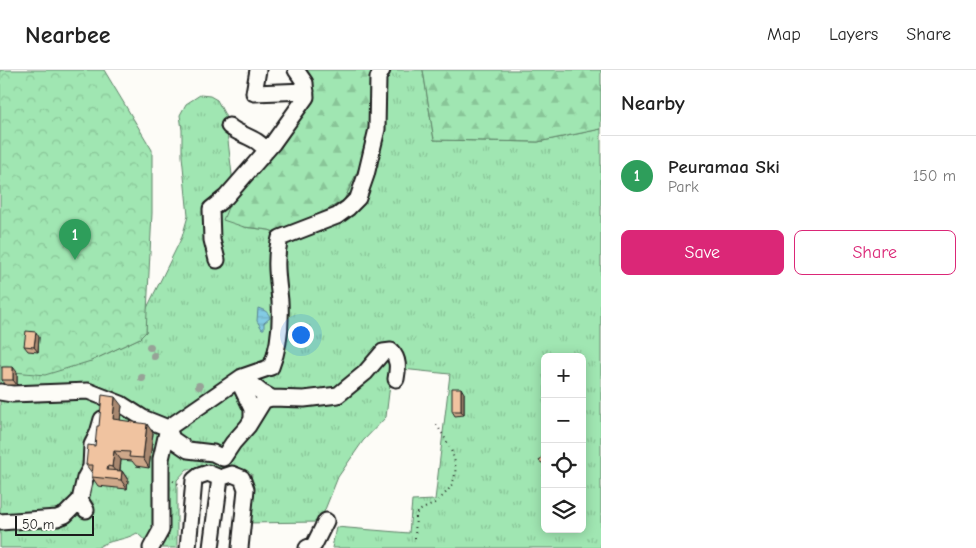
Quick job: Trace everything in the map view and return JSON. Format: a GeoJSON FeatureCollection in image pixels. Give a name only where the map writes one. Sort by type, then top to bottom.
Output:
{"type":"FeatureCollection","features":[{"type":"Feature","properties":{"kind":"street"},"geometry":{"type":"LineString","coordinates":[[258,70],[254,93],[306,91]]}},
{"type":"Feature","properties":{"kind":"street"},"geometry":{"type":"LineString","coordinates":[[217,260],[212,240],[211,209],[226,197],[233,182],[266,151],[306,97],[304,83],[296,70]]}},
{"type":"Feature","properties":{"kind":"street"},"geometry":{"type":"LineString","coordinates":[[151,548],[161,530],[161,459],[168,428],[240,378],[271,367],[275,358],[280,318],[276,258],[280,238],[337,216],[358,198],[366,175],[377,129],[377,87],[378,78],[382,70]]}},
{"type":"Feature","properties":{"kind":"street"},"geometry":{"type":"LineString","coordinates":[[228,126],[236,132],[258,142],[266,151]]}},
{"type":"Feature","properties":{"kind":"street"},"geometry":{"type":"LineString","coordinates":[[211,548],[221,468],[264,400],[338,395],[365,373],[383,352],[391,351],[397,356],[398,368],[396,378]]}},
{"type":"Feature","properties":{"kind":"street"},"geometry":{"type":"LineString","coordinates":[[240,378],[272,398]]}},
{"type":"Feature","properties":{"kind":"street"},"geometry":{"type":"LineString","coordinates":[[240,378],[252,409],[252,419]]}},
{"type":"Feature","properties":{"kind":"street"},"geometry":{"type":"LineString","coordinates":[[0,392],[12,394],[88,391],[109,398],[143,418],[168,428],[172,439],[188,450],[213,453],[221,468],[242,478],[246,489],[240,548]]}},
{"type":"Feature","properties":{"kind":"street"},"geometry":{"type":"LineString","coordinates":[[0,522],[57,518],[83,505],[85,478],[91,467],[92,445],[109,398]]}},
{"type":"Feature","properties":{"kind":"street"},"geometry":{"type":"LineString","coordinates":[[188,548],[194,480],[199,476],[221,468]]}},
{"type":"Feature","properties":{"kind":"street"},"geometry":{"type":"LineString","coordinates":[[307,548],[314,544],[326,521]]}},
{"type":"Feature","properties":{"kind":"path"},"geometry":{"type":"LineString","coordinates":[[415,538],[416,514],[438,501],[451,486],[456,470],[455,458],[448,442],[436,424]]}},
{"type":"Feature","properties":{"kind":"path"},"geometry":{"type":"LineString","coordinates":[[162,481],[174,481],[184,487],[194,489]]}},
{"type":"Feature","properties":{"kind":"green space"},"geometry":{"type":"Polygon","coordinates":[[[0,70],[104,70],[152,150],[152,213],[146,332],[140,338],[91,361],[45,375],[4,371],[0,365],[0,70]]]}},
{"type":"Feature","properties":{"kind":"green space"},"geometry":{"type":"Polygon","coordinates":[[[299,70],[371,70],[377,129],[344,200],[283,235],[269,230],[244,227],[223,220],[234,192],[307,97],[299,70]]]}},
{"type":"Feature","properties":{"kind":"green space"},"geometry":{"type":"Polygon","coordinates":[[[371,70],[423,70],[434,140],[538,142],[601,129],[601,548],[332,548],[336,527],[409,533],[412,501],[435,500],[450,374],[392,368],[386,417],[363,441],[338,477],[320,522],[245,523],[252,474],[216,468],[187,469],[177,480],[177,548],[153,548],[137,533],[106,543],[97,548],[0,548],[0,365],[5,371],[91,361],[140,338],[146,332],[146,310],[182,237],[188,216],[180,115],[186,104],[200,95],[210,96],[217,100],[225,115],[234,192],[244,227],[269,230],[283,235],[344,200],[377,129],[371,70]]]}},
{"type":"Feature","properties":{"kind":"green space"},"geometry":{"type":"Polygon","coordinates":[[[423,70],[601,70],[601,129],[538,142],[434,140],[423,70]]]}},
{"type":"Feature","properties":{"kind":"water"},"geometry":{"type":"Polygon","coordinates":[[[258,308],[269,314],[270,318],[264,323],[264,329],[262,329],[257,321],[258,308]]]}},
{"type":"Feature","properties":{"kind":"building"},"geometry":{"type":"Polygon","coordinates":[[[26,331],[36,332],[34,347],[24,346],[26,331]]]}},
{"type":"Feature","properties":{"kind":"building"},"geometry":{"type":"Polygon","coordinates":[[[2,367],[13,367],[13,380],[2,380],[2,367]]]}},
{"type":"Feature","properties":{"kind":"building"},"geometry":{"type":"Polygon","coordinates":[[[452,388],[461,388],[461,411],[452,411],[452,388]]]}},
{"type":"Feature","properties":{"kind":"building"},"geometry":{"type":"Polygon","coordinates":[[[102,395],[115,397],[113,419],[147,424],[143,458],[129,457],[130,452],[114,451],[112,467],[108,466],[107,470],[122,471],[121,480],[92,477],[93,465],[86,465],[88,445],[95,446],[102,395]]]}},
{"type":"Feature","properties":{"kind":"place","name":"Peuramaa Ski"},"geometry":{"type":"Point","coordinates":[75,260]}}]}
